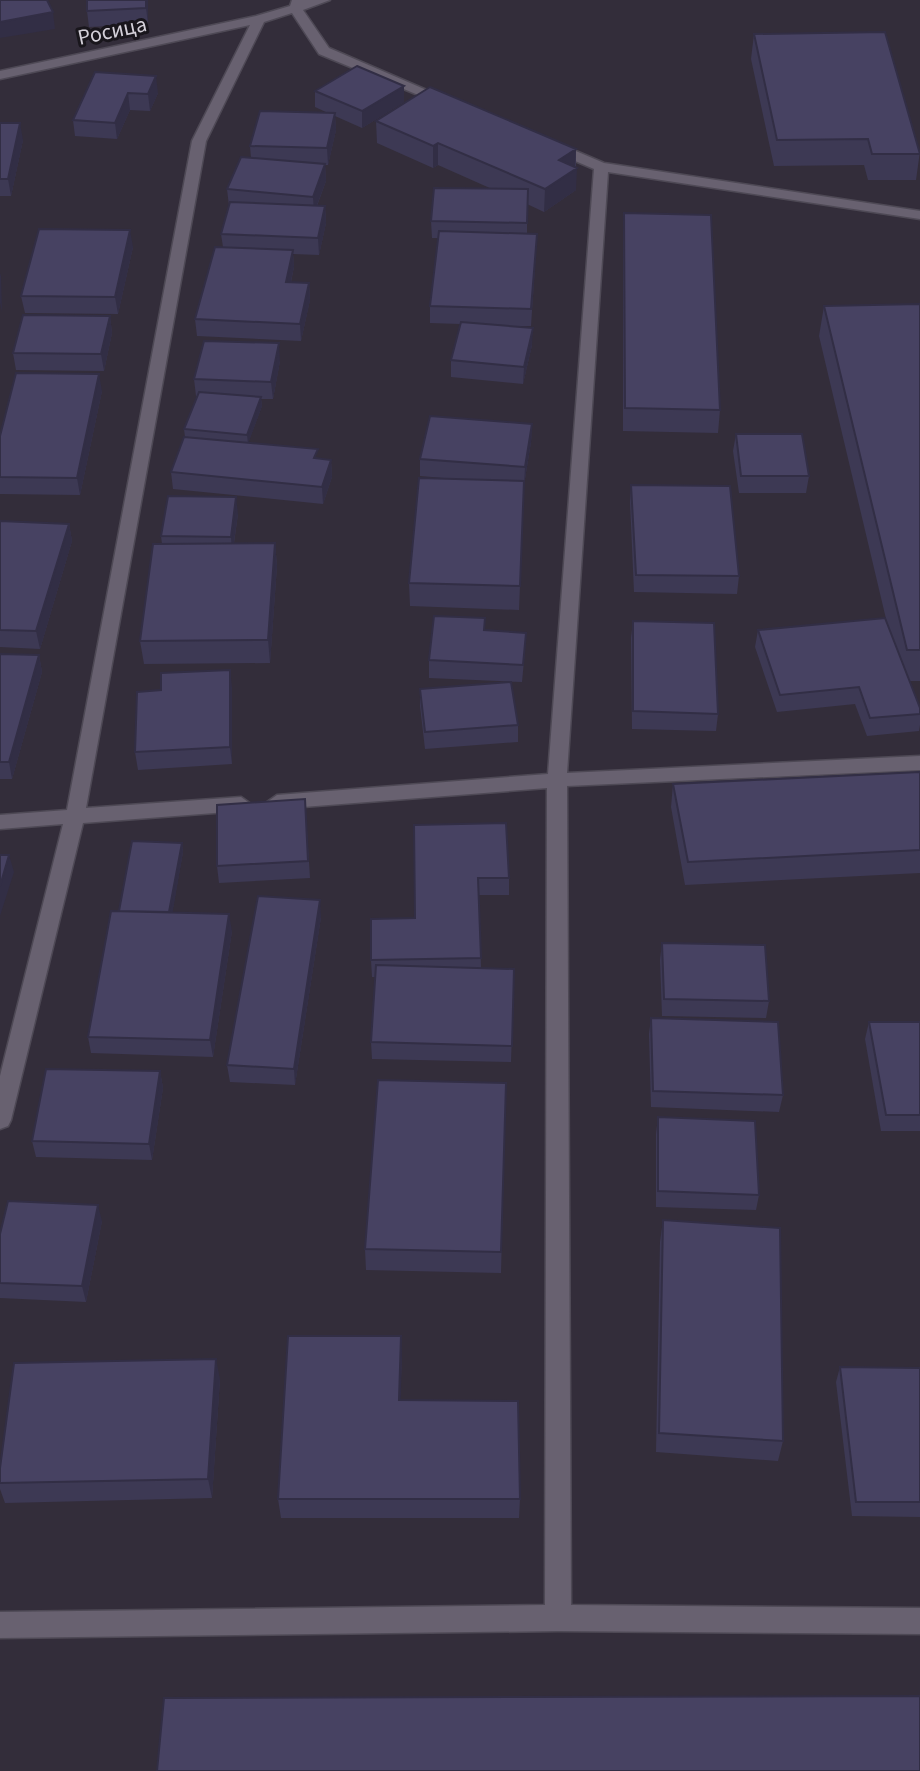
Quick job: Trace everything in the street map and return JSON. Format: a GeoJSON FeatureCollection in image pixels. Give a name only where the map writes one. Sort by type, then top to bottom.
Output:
{"type":"FeatureCollection","features":[{"type":"Feature","properties":{"kind":"street","name":"Росица"},"geometry":{"type":"LineString","coordinates":[[0,75],[259,19],[297,5],[324,0]]}},
{"type":"Feature","properties":{"kind":"street"},"geometry":{"type":"LineString","coordinates":[[297,5],[324,51],[455,106]]}},
{"type":"Feature","properties":{"kind":"street"},"geometry":{"type":"LineString","coordinates":[[0,1120],[75,817],[199,141],[259,19]]}},
{"type":"Feature","properties":{"kind":"street"},"geometry":{"type":"LineString","coordinates":[[543,142],[601,167],[920,215]]}},
{"type":"Feature","properties":{"kind":"street"},"geometry":{"type":"LineString","coordinates":[[558,1618],[557,780],[601,167]]}},
{"type":"Feature","properties":{"kind":"street"},"geometry":{"type":"LineString","coordinates":[[0,822],[557,780],[920,763]]}},
{"type":"Feature","properties":{"kind":"street"},"geometry":{"type":"LineString","coordinates":[[0,1625],[558,1618],[920,1621]]}},
{"type":"Feature","properties":{"kind":"building"},"geometry":{"type":"Polygon","coordinates":[[[0,0],[47,0],[53,12],[0,22],[0,0]]]}},
{"type":"Feature","properties":{"kind":"building"},"geometry":{"type":"Polygon","coordinates":[[[87,0],[146,0],[146,8],[87,11],[87,0]]]}},
{"type":"Feature","properties":{"kind":"building"},"geometry":{"type":"Polygon","coordinates":[[[885,32],[920,154],[872,154],[868,139],[777,140],[754,34],[885,32]]]}},
{"type":"Feature","properties":{"kind":"building"},"geometry":{"type":"Polygon","coordinates":[[[357,66],[404,86],[362,111],[315,91],[357,66]]]}},
{"type":"Feature","properties":{"kind":"building"},"geometry":{"type":"Polygon","coordinates":[[[95,72],[156,76],[148,94],[128,93],[115,123],[73,120],[95,72]]]}},
{"type":"Feature","properties":{"kind":"building"},"geometry":{"type":"Polygon","coordinates":[[[430,87],[576,149],[559,160],[577,168],[545,189],[438,143],[433,146],[376,121],[430,87]]]}},
{"type":"Feature","properties":{"kind":"building"},"geometry":{"type":"Polygon","coordinates":[[[260,111],[335,113],[327,148],[250,146],[260,111]]]}},
{"type":"Feature","properties":{"kind":"building"},"geometry":{"type":"Polygon","coordinates":[[[0,123],[20,123],[8,179],[0,179],[0,123]]]}},
{"type":"Feature","properties":{"kind":"building"},"geometry":{"type":"Polygon","coordinates":[[[241,157],[325,164],[313,197],[227,189],[241,157]]]}},
{"type":"Feature","properties":{"kind":"building"},"geometry":{"type":"Polygon","coordinates":[[[434,188],[528,189],[527,223],[431,221],[434,188]]]}},
{"type":"Feature","properties":{"kind":"building"},"geometry":{"type":"Polygon","coordinates":[[[230,202],[325,206],[318,238],[221,234],[230,202]]]}},
{"type":"Feature","properties":{"kind":"building"},"geometry":{"type":"Polygon","coordinates":[[[624,213],[711,215],[720,410],[625,408],[624,213]]]}},
{"type":"Feature","properties":{"kind":"building"},"geometry":{"type":"Polygon","coordinates":[[[39,229],[130,230],[115,297],[21,296],[39,229]]]}},
{"type":"Feature","properties":{"kind":"building"},"geometry":{"type":"Polygon","coordinates":[[[439,231],[537,234],[531,309],[430,306],[439,231]]]}},
{"type":"Feature","properties":{"kind":"building"},"geometry":{"type":"Polygon","coordinates":[[[215,247],[293,250],[286,282],[309,283],[300,324],[195,319],[215,247]]]}},
{"type":"Feature","properties":{"kind":"building"},"geometry":{"type":"Polygon","coordinates":[[[920,304],[920,650],[907,650],[824,306],[920,304]]]}},
{"type":"Feature","properties":{"kind":"building"},"geometry":{"type":"Polygon","coordinates":[[[23,315],[110,316],[101,354],[13,353],[23,315]]]}},
{"type":"Feature","properties":{"kind":"building"},"geometry":{"type":"Polygon","coordinates":[[[461,322],[533,328],[524,367],[451,360],[461,322]]]}},
{"type":"Feature","properties":{"kind":"building"},"geometry":{"type":"Polygon","coordinates":[[[204,341],[279,343],[271,382],[194,379],[204,341]]]}},
{"type":"Feature","properties":{"kind":"building"},"geometry":{"type":"Polygon","coordinates":[[[16,373],[99,374],[77,478],[0,477],[0,436],[16,373]]]}},
{"type":"Feature","properties":{"kind":"building"},"geometry":{"type":"Polygon","coordinates":[[[199,392],[261,397],[247,435],[184,429],[199,392]]]}},
{"type":"Feature","properties":{"kind":"building"},"geometry":{"type":"Polygon","coordinates":[[[430,416],[532,424],[525,467],[420,459],[430,416]]]}},
{"type":"Feature","properties":{"kind":"building"},"geometry":{"type":"Polygon","coordinates":[[[736,434],[802,434],[809,476],[741,476],[736,434]]]}},
{"type":"Feature","properties":{"kind":"building"},"geometry":{"type":"Polygon","coordinates":[[[184,437],[318,449],[314,458],[331,460],[322,487],[171,472],[184,437]]]}},
{"type":"Feature","properties":{"kind":"building"},"geometry":{"type":"Polygon","coordinates":[[[419,478],[524,481],[520,586],[409,583],[419,478]]]}},
{"type":"Feature","properties":{"kind":"building"},"geometry":{"type":"Polygon","coordinates":[[[631,485],[730,486],[739,576],[636,575],[631,485]]]}},
{"type":"Feature","properties":{"kind":"building"},"geometry":{"type":"Polygon","coordinates":[[[168,496],[236,497],[231,537],[161,536],[168,496]]]}},
{"type":"Feature","properties":{"kind":"building"},"geometry":{"type":"Polygon","coordinates":[[[0,521],[69,524],[36,631],[0,630],[0,521]]]}},
{"type":"Feature","properties":{"kind":"building"},"geometry":{"type":"Polygon","coordinates":[[[275,543],[268,640],[140,641],[153,544],[275,543]]]}},
{"type":"Feature","properties":{"kind":"building"},"geometry":{"type":"Polygon","coordinates":[[[434,616],[485,618],[484,630],[526,633],[523,665],[429,660],[434,616]]]}},
{"type":"Feature","properties":{"kind":"building"},"geometry":{"type":"Polygon","coordinates":[[[885,618],[920,714],[870,718],[859,687],[780,695],[758,630],[885,618]]]}},
{"type":"Feature","properties":{"kind":"building"},"geometry":{"type":"Polygon","coordinates":[[[633,621],[714,623],[718,714],[633,711],[633,621]]]}},
{"type":"Feature","properties":{"kind":"building"},"geometry":{"type":"Polygon","coordinates":[[[0,654],[39,655],[9,762],[0,762],[0,654]]]}},
{"type":"Feature","properties":{"kind":"building"},"geometry":{"type":"Polygon","coordinates":[[[230,670],[230,747],[135,752],[137,692],[161,690],[161,673],[230,670]]]}},
{"type":"Feature","properties":{"kind":"building"},"geometry":{"type":"Polygon","coordinates":[[[511,682],[518,725],[425,732],[420,689],[511,682]]]}},
{"type":"Feature","properties":{"kind":"building"},"geometry":{"type":"Polygon","coordinates":[[[920,772],[920,850],[688,862],[673,784],[920,772]]]}},
{"type":"Feature","properties":{"kind":"building"},"geometry":{"type":"Polygon","coordinates":[[[305,799],[308,861],[217,866],[217,805],[305,799]]]}},
{"type":"Feature","properties":{"kind":"building"},"geometry":{"type":"Polygon","coordinates":[[[506,823],[509,878],[478,878],[481,958],[371,960],[371,919],[415,918],[414,825],[506,823]]]}},
{"type":"Feature","properties":{"kind":"building"},"geometry":{"type":"Polygon","coordinates":[[[132,841],[182,843],[169,912],[119,911],[132,841]]]}},
{"type":"Feature","properties":{"kind":"building"},"geometry":{"type":"Polygon","coordinates":[[[0,855],[9,855],[0,886],[0,855]]]}},
{"type":"Feature","properties":{"kind":"building"},"geometry":{"type":"Polygon","coordinates":[[[258,896],[320,900],[294,1069],[227,1065],[258,896]]]}},
{"type":"Feature","properties":{"kind":"building"},"geometry":{"type":"Polygon","coordinates":[[[111,911],[229,914],[210,1040],[88,1037],[111,911]]]}},
{"type":"Feature","properties":{"kind":"building"},"geometry":{"type":"Polygon","coordinates":[[[662,943],[765,945],[769,1001],[664,999],[662,943]]]}},
{"type":"Feature","properties":{"kind":"building"},"geometry":{"type":"Polygon","coordinates":[[[376,965],[514,969],[512,1046],[371,1042],[376,965]]]}},
{"type":"Feature","properties":{"kind":"building"},"geometry":{"type":"Polygon","coordinates":[[[651,1018],[778,1022],[783,1095],[653,1091],[651,1018]]]}},
{"type":"Feature","properties":{"kind":"building"},"geometry":{"type":"Polygon","coordinates":[[[869,1022],[920,1022],[920,1115],[886,1115],[869,1022]]]}},
{"type":"Feature","properties":{"kind":"building"},"geometry":{"type":"Polygon","coordinates":[[[46,1069],[160,1071],[149,1144],[32,1141],[46,1069]]]}},
{"type":"Feature","properties":{"kind":"building"},"geometry":{"type":"Polygon","coordinates":[[[378,1080],[506,1083],[501,1252],[365,1249],[378,1080]]]}},
{"type":"Feature","properties":{"kind":"building"},"geometry":{"type":"Polygon","coordinates":[[[658,1117],[755,1121],[759,1195],[658,1191],[658,1117]]]}},
{"type":"Feature","properties":{"kind":"building"},"geometry":{"type":"Polygon","coordinates":[[[8,1201],[98,1205],[82,1286],[0,1283],[0,1234],[8,1201]]]}},
{"type":"Feature","properties":{"kind":"building"},"geometry":{"type":"Polygon","coordinates":[[[663,1220],[780,1228],[783,1441],[659,1433],[663,1220]]]}},
{"type":"Feature","properties":{"kind":"building"},"geometry":{"type":"Polygon","coordinates":[[[288,1336],[401,1336],[399,1400],[518,1401],[520,1499],[278,1499],[288,1336]]]}},
{"type":"Feature","properties":{"kind":"building"},"geometry":{"type":"Polygon","coordinates":[[[216,1359],[208,1479],[0,1483],[14,1363],[216,1359]]]}},
{"type":"Feature","properties":{"kind":"building"},"geometry":{"type":"Polygon","coordinates":[[[840,1367],[920,1368],[920,1502],[856,1502],[840,1367]]]}},
{"type":"Feature","properties":{"kind":"building"},"geometry":{"type":"Polygon","coordinates":[[[920,1696],[920,1771],[157,1771],[164,1698],[920,1696]]]}}]}
